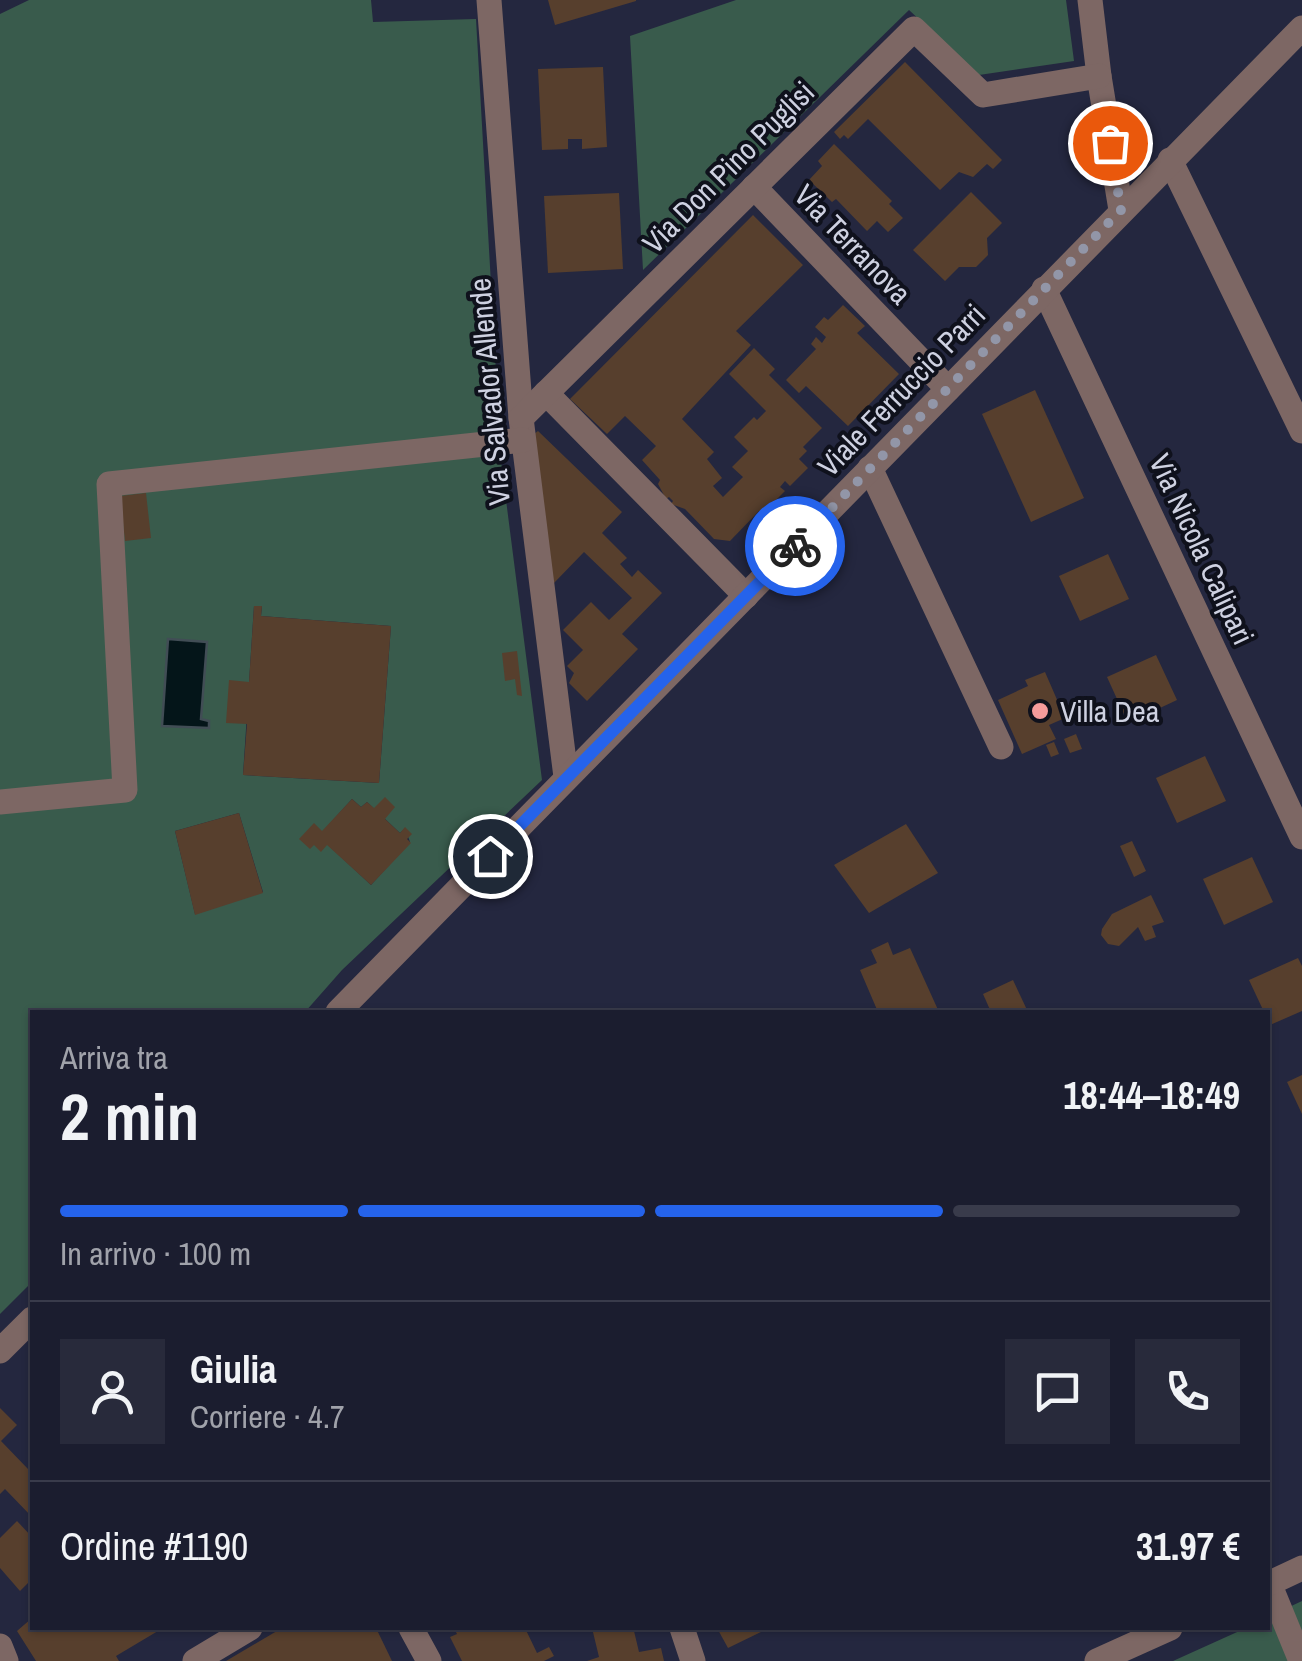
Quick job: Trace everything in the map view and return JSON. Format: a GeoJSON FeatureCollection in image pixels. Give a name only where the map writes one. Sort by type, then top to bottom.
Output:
{"type":"FeatureCollection","features":[{"type":"Feature","properties":{"kind":"street","name":"Via Salvador Allende"},"geometry":{"type":"LineString","coordinates":[[489,0],[522,429],[566,777]]}},
{"type":"Feature","properties":{"kind":"street"},"geometry":{"type":"LineString","coordinates":[[1090,0],[1121,210]]}},
{"type":"Feature","properties":{"kind":"street","name":"Viale Ferruccio Parri"},"geometry":{"type":"LineString","coordinates":[[340,1010],[1302,28]]}},
{"type":"Feature","properties":{"kind":"street","name":"Via Don Pino Puglisi"},"geometry":{"type":"LineString","coordinates":[[522,429],[546,393],[914,29],[983,95],[1099,76]]}},
{"type":"Feature","properties":{"kind":"street"},"geometry":{"type":"LineString","coordinates":[[1170,160],[1302,431]]}},
{"type":"Feature","properties":{"kind":"street","name":"Via Terranova"},"geometry":{"type":"LineString","coordinates":[[754,187],[948,388]]}},
{"type":"Feature","properties":{"kind":"street","name":"Via Nicola Calipari"},"geometry":{"type":"LineString","coordinates":[[1044,289],[1302,837]]}},
{"type":"Feature","properties":{"kind":"street"},"geometry":{"type":"LineString","coordinates":[[546,393],[746,596]]}},
{"type":"Feature","properties":{"kind":"street"},"geometry":{"type":"LineString","coordinates":[[0,802],[125,790],[110,484],[522,429]]}},
{"type":"Feature","properties":{"kind":"street"},"geometry":{"type":"LineString","coordinates":[[870,468],[1001,748]]}},
{"type":"Feature","properties":{"kind":"street"},"geometry":{"type":"LineString","coordinates":[[0,1351],[30,1321]]}},
{"type":"Feature","properties":{"kind":"street"},"geometry":{"type":"LineString","coordinates":[[1270,1583],[1302,1568]]}},
{"type":"Feature","properties":{"kind":"street"},"geometry":{"type":"LineString","coordinates":[[1270,1589],[1301,1661]]}},
{"type":"Feature","properties":{"kind":"street"},"geometry":{"type":"LineString","coordinates":[[195,1661],[247,1630]]}},
{"type":"Feature","properties":{"kind":"street"},"geometry":{"type":"LineString","coordinates":[[413,1630],[429,1661]]}},
{"type":"Feature","properties":{"kind":"street"},"geometry":{"type":"LineString","coordinates":[[683,1630],[693,1661]]}},
{"type":"Feature","properties":{"kind":"street"},"geometry":{"type":"LineString","coordinates":[[1098,1661],[1166,1630]]}},
{"type":"Feature","properties":{"kind":"street"},"geometry":{"type":"LineString","coordinates":[[0,1646],[6,1661]]}},
{"type":"Feature","properties":{"kind":"street"},"geometry":{"type":"LineString","coordinates":[[0,1656],[6,1661]]}},
{"type":"Feature","properties":{"kind":"green space"},"geometry":{"type":"Polygon","coordinates":[[[29,0],[371,0],[373,22],[476,19],[501,461],[542,780],[342,970],[307,1010],[30,1010],[30,1284],[0,1314],[0,14],[29,0]],[[254,606],[243,775],[379,783],[391,626],[261,616],[262,606],[254,606]],[[352,799],[323,831],[328,845],[371,885],[410,842],[405,828],[400,833],[367,802],[361,807],[352,799]],[[239,813],[175,831],[195,914],[263,892],[239,813]]]}},
{"type":"Feature","properties":{"kind":"green space"},"geometry":{"type":"Polygon","coordinates":[[[736,0],[1066,0],[1074,61],[979,75],[909,10],[643,270],[630,36],[736,0]]]}},
{"type":"Feature","properties":{"kind":"green space"},"geometry":{"type":"Polygon","coordinates":[[[1302,1601],[1302,1661],[1173,1661],[1242,1630],[1270,1630],[1270,1616],[1302,1601]]]}},
{"type":"Feature","properties":{"kind":"shaded area"},"geometry":{"type":"Polygon","coordinates":[[[168,639],[207,642],[201,719],[209,721],[209,728],[162,726],[168,639]]]}},
{"type":"Feature","properties":{"kind":"building"},"geometry":{"type":"Polygon","coordinates":[[[548,0],[636,0],[636,1],[555,25],[548,0]]]}},
{"type":"Feature","properties":{"kind":"building"},"geometry":{"type":"Polygon","coordinates":[[[905,62],[1002,160],[993,169],[987,164],[973,177],[959,172],[940,190],[868,119],[848,139],[844,135],[840,139],[834,132],[905,62]]]}},
{"type":"Feature","properties":{"kind":"building"},"geometry":{"type":"Polygon","coordinates":[[[603,67],[607,147],[582,149],[582,139],[568,139],[568,149],[542,150],[538,69],[603,67]]]}},
{"type":"Feature","properties":{"kind":"building"},"geometry":{"type":"Polygon","coordinates":[[[834,144],[892,201],[889,204],[903,218],[888,232],[877,221],[867,231],[836,199],[832,202],[809,180],[822,166],[818,161],[834,144]]]}},
{"type":"Feature","properties":{"kind":"building"},"geometry":{"type":"Polygon","coordinates":[[[971,192],[1002,223],[987,238],[988,255],[976,267],[959,267],[945,281],[913,250],[971,192]]]}},
{"type":"Feature","properties":{"kind":"building"},"geometry":{"type":"Polygon","coordinates":[[[619,193],[623,269],[548,273],[544,196],[619,193]]]}},
{"type":"Feature","properties":{"kind":"building"},"geometry":{"type":"Polygon","coordinates":[[[753,215],[803,265],[736,331],[751,345],[682,419],[714,452],[707,459],[722,478],[713,486],[723,497],[743,477],[732,467],[748,451],[734,437],[766,411],[729,374],[754,348],[775,369],[769,375],[822,428],[803,447],[807,451],[799,459],[808,468],[790,486],[785,481],[780,487],[785,491],[730,541],[714,539],[685,509],[671,504],[669,497],[666,499],[658,484],[660,480],[642,460],[656,446],[625,416],[607,434],[570,399],[753,215]]]}},
{"type":"Feature","properties":{"kind":"building"},"geometry":{"type":"Polygon","coordinates":[[[843,305],[865,326],[857,333],[899,374],[848,426],[806,386],[799,393],[786,380],[816,349],[811,344],[816,337],[822,343],[826,337],[815,327],[843,305]]]}},
{"type":"Feature","properties":{"kind":"building"},"geometry":{"type":"Polygon","coordinates":[[[1035,390],[1084,498],[1031,522],[982,414],[1035,390]]]}},
{"type":"Feature","properties":{"kind":"building"},"geometry":{"type":"Polygon","coordinates":[[[538,431],[622,512],[602,533],[627,558],[620,564],[632,577],[638,570],[662,593],[622,634],[638,649],[587,701],[569,683],[574,673],[567,666],[583,650],[563,630],[591,602],[609,620],[632,598],[584,552],[553,584],[534,434],[538,431]]]}},
{"type":"Feature","properties":{"kind":"building"},"geometry":{"type":"Polygon","coordinates":[[[146,493],[151,538],[125,541],[120,496],[146,493]]]}},
{"type":"Feature","properties":{"kind":"building"},"geometry":{"type":"Polygon","coordinates":[[[1108,554],[1129,599],[1080,621],[1059,576],[1108,554]]]}},
{"type":"Feature","properties":{"kind":"building"},"geometry":{"type":"Polygon","coordinates":[[[254,606],[262,606],[261,616],[391,626],[379,783],[243,775],[247,724],[226,723],[229,680],[249,682],[254,606]]]}},
{"type":"Feature","properties":{"kind":"building"},"geometry":{"type":"Polygon","coordinates":[[[517,651],[522,696],[517,695],[515,679],[505,681],[502,653],[517,651]]]}},
{"type":"Feature","properties":{"kind":"building"},"geometry":{"type":"Polygon","coordinates":[[[1156,655],[1177,700],[1128,723],[1107,677],[1156,655]]]}},
{"type":"Feature","properties":{"kind":"building"},"geometry":{"type":"Polygon","coordinates":[[[1045,672],[1065,718],[1049,725],[1056,739],[1022,754],[998,700],[1028,686],[1025,680],[1045,672]]]}},
{"type":"Feature","properties":{"kind":"building"},"geometry":{"type":"Polygon","coordinates":[[[1076,734],[1082,749],[1070,753],[1064,739],[1076,734]]]}},
{"type":"Feature","properties":{"kind":"building"},"geometry":{"type":"Polygon","coordinates":[[[1054,742],[1059,754],[1051,757],[1046,745],[1054,742]]]}},
{"type":"Feature","properties":{"kind":"building"},"geometry":{"type":"Polygon","coordinates":[[[1205,756],[1226,801],[1177,823],[1156,778],[1205,756]]]}},
{"type":"Feature","properties":{"kind":"building"},"geometry":{"type":"Polygon","coordinates":[[[385,797],[395,807],[385,819],[400,833],[405,827],[412,834],[407,839],[411,843],[371,885],[327,845],[321,852],[314,845],[310,849],[299,839],[314,823],[322,831],[352,799],[361,807],[367,802],[374,808],[385,797]]]}},
{"type":"Feature","properties":{"kind":"building"},"geometry":{"type":"Polygon","coordinates":[[[239,813],[263,893],[195,915],[175,831],[239,813]]]}},
{"type":"Feature","properties":{"kind":"building"},"geometry":{"type":"Polygon","coordinates":[[[906,824],[938,873],[869,913],[834,865],[906,824]]]}},
{"type":"Feature","properties":{"kind":"building"},"geometry":{"type":"Polygon","coordinates":[[[1132,841],[1146,871],[1134,877],[1120,846],[1132,841]]]}},
{"type":"Feature","properties":{"kind":"building"},"geometry":{"type":"Polygon","coordinates":[[[1252,857],[1273,902],[1224,925],[1203,879],[1252,857]]]}},
{"type":"Feature","properties":{"kind":"building"},"geometry":{"type":"Polygon","coordinates":[[[1151,895],[1164,922],[1152,926],[1156,937],[1145,941],[1138,927],[1119,946],[1108,944],[1101,935],[1112,914],[1151,895]]]}},
{"type":"Feature","properties":{"kind":"building"},"geometry":{"type":"Polygon","coordinates":[[[888,942],[893,955],[910,948],[938,1010],[877,1010],[860,970],[877,963],[871,950],[888,942]]]}},
{"type":"Feature","properties":{"kind":"building"},"geometry":{"type":"Polygon","coordinates":[[[1298,958],[1302,966],[1302,1011],[1270,1025],[1270,1010],[1263,1010],[1249,980],[1298,958]]]}},
{"type":"Feature","properties":{"kind":"building"},"geometry":{"type":"Polygon","coordinates":[[[1013,980],[1027,1010],[990,1010],[983,994],[1013,980]]]}},
{"type":"Feature","properties":{"kind":"building"},"geometry":{"type":"Polygon","coordinates":[[[1302,1075],[1302,1114],[1287,1082],[1302,1075]]]}},
{"type":"Feature","properties":{"kind":"building"},"geometry":{"type":"Polygon","coordinates":[[[0,1408],[17,1425],[1,1441],[28,1469],[30,1466],[30,1515],[5,1489],[0,1494],[0,1408]]]}},
{"type":"Feature","properties":{"kind":"building"},"geometry":{"type":"Polygon","coordinates":[[[17,1521],[30,1535],[30,1581],[20,1591],[0,1568],[0,1538],[17,1521]]]}},
{"type":"Feature","properties":{"kind":"building"},"geometry":{"type":"Polygon","coordinates":[[[30,1620],[30,1630],[160,1630],[116,1656],[119,1661],[36,1661],[17,1631],[30,1620]]]}},
{"type":"Feature","properties":{"kind":"building"},"geometry":{"type":"Polygon","coordinates":[[[279,1630],[377,1630],[392,1661],[226,1661],[279,1630]]]}},
{"type":"Feature","properties":{"kind":"building"},"geometry":{"type":"Polygon","coordinates":[[[455,1630],[526,1630],[537,1653],[549,1647],[554,1656],[544,1661],[462,1661],[450,1637],[457,1634],[455,1630]]]}},
{"type":"Feature","properties":{"kind":"building"},"geometry":{"type":"Polygon","coordinates":[[[592,1630],[637,1630],[634,1631],[639,1652],[661,1648],[664,1661],[587,1661],[599,1657],[592,1630]]]}},
{"type":"Feature","properties":{"kind":"building"},"geometry":{"type":"Polygon","coordinates":[[[718,1630],[765,1630],[728,1648],[718,1630]]]}},
{"type":"Feature","properties":{"kind":"way so far"},"geometry":{"type":"LineString","coordinates":[[795,546],[1121,210],[1110,143]]}},
{"type":"Feature","properties":{"kind":"place","name":"Villa Dea"},"geometry":{"type":"Point","coordinates":[1040,711]}},
{"type":"Feature","properties":{"kind":"route"},"geometry":{"type":"LineString","coordinates":[[490,856],[795,546]]}}]}
